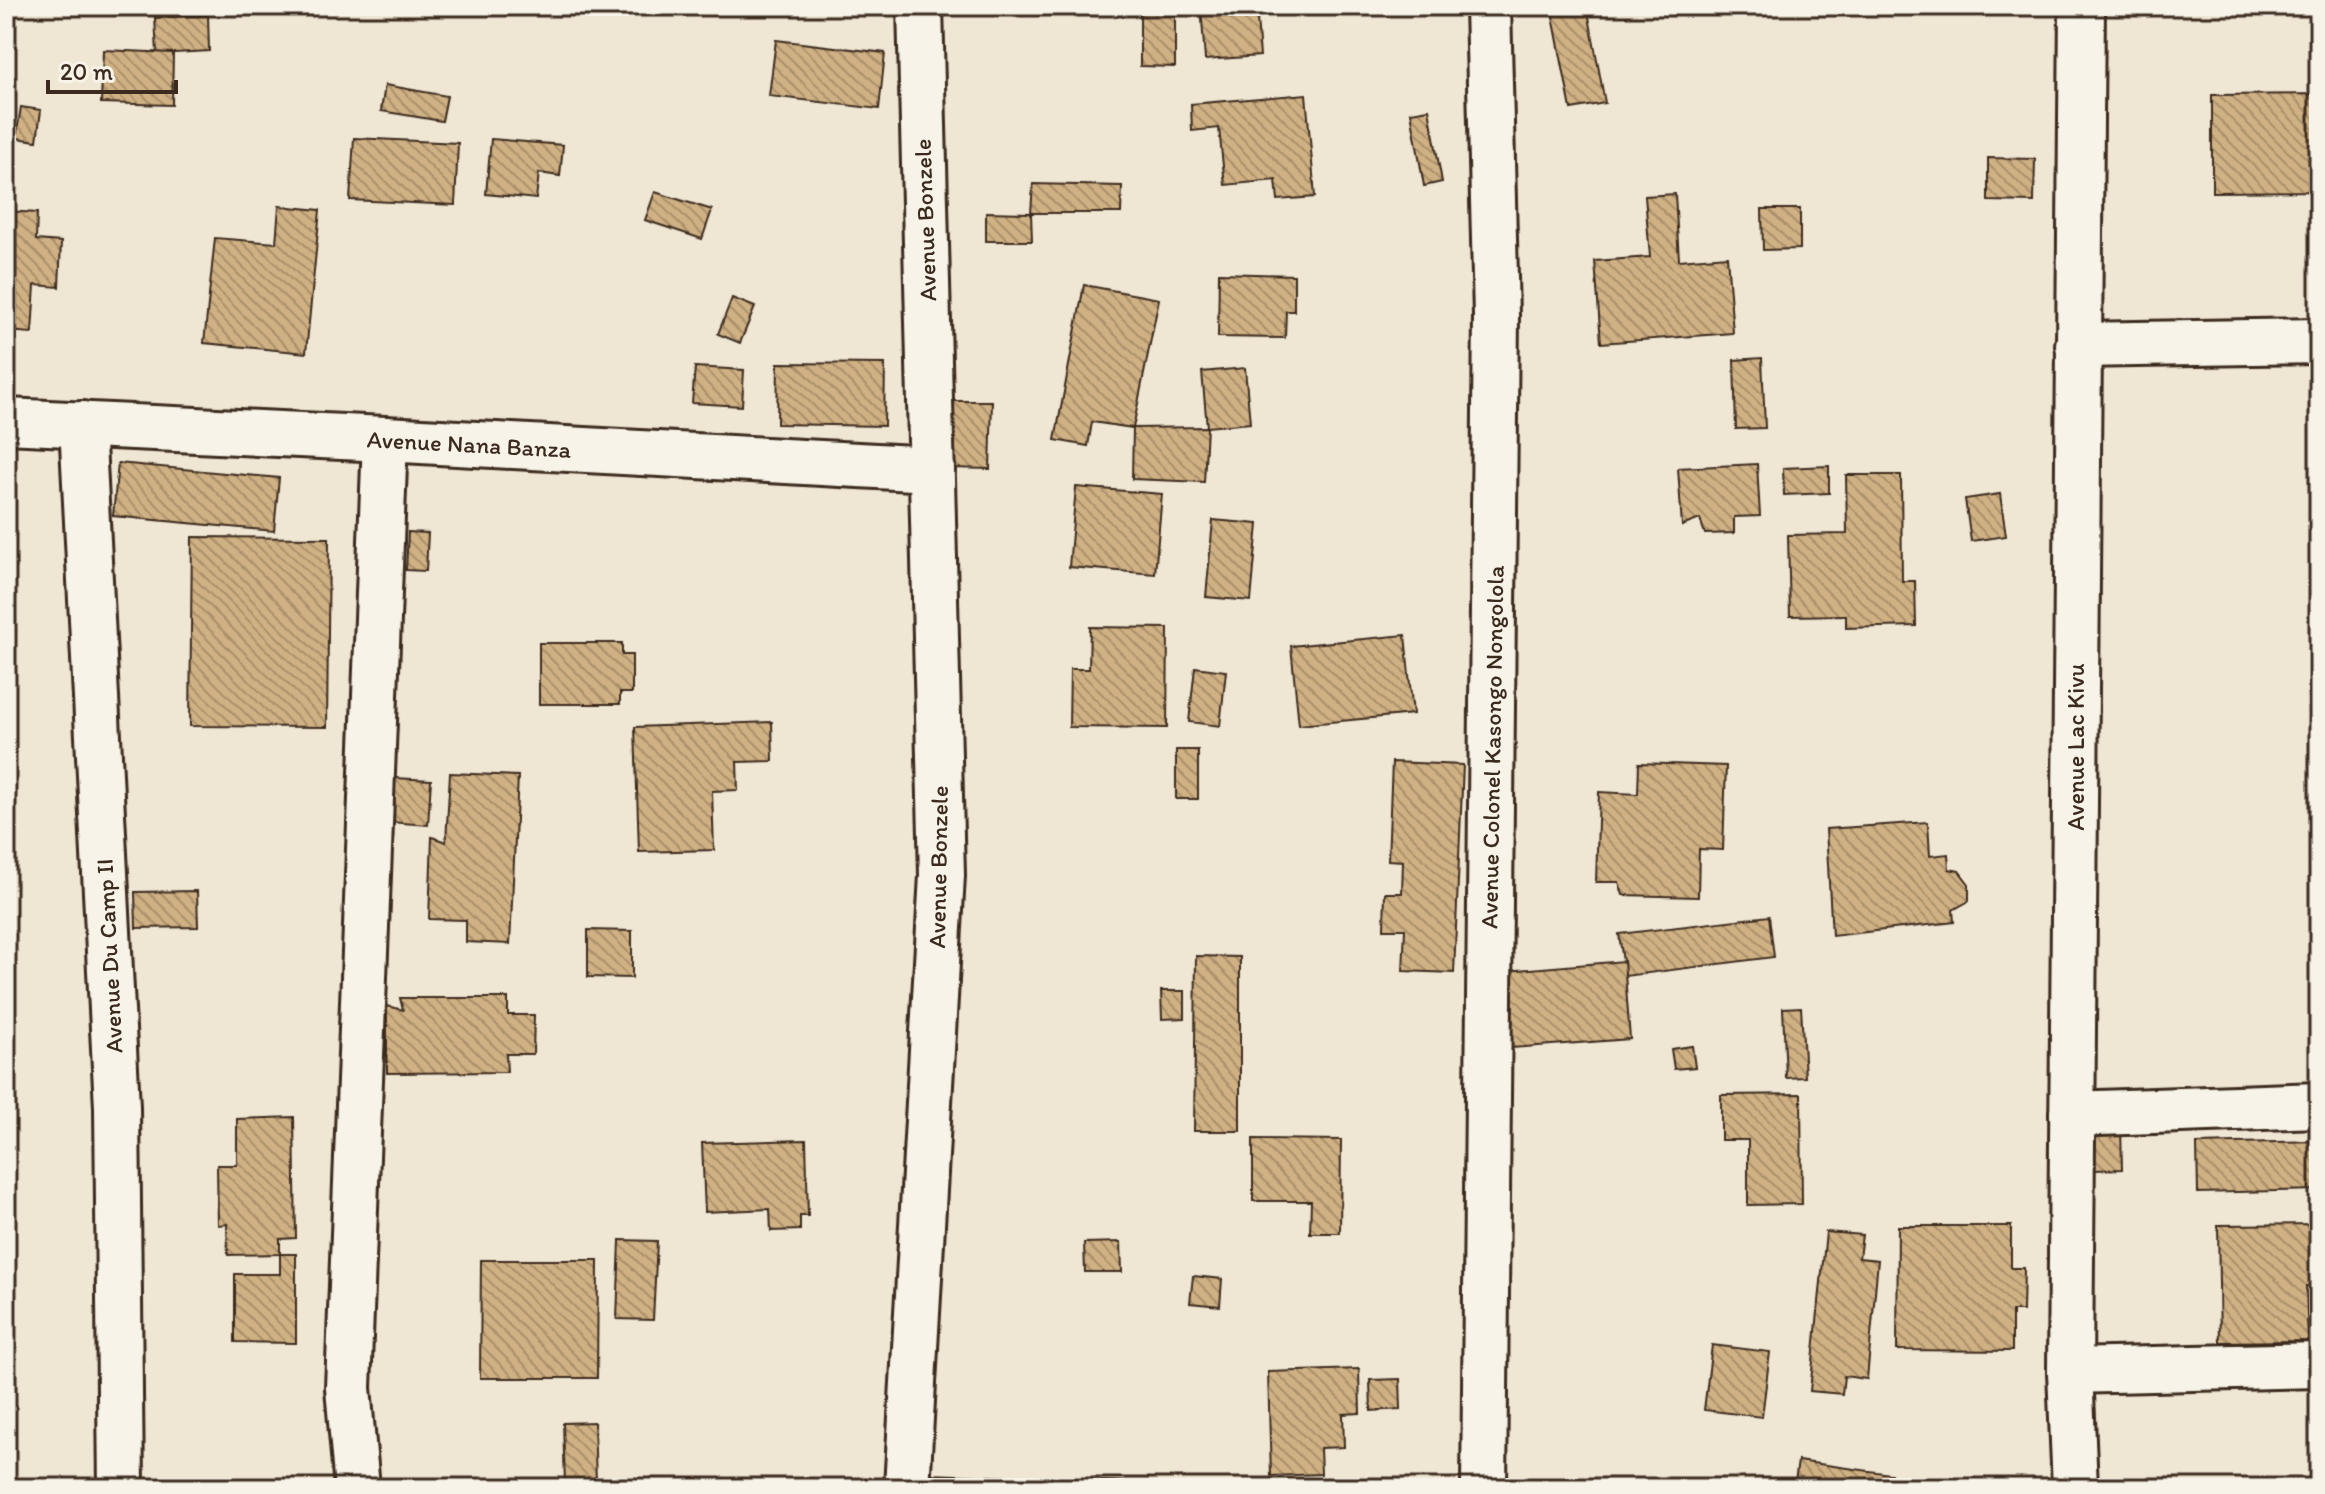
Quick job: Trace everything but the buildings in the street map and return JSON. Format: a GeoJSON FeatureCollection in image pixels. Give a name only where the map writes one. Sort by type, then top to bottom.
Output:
{"type":"FeatureCollection","features":[{"type":"Feature","properties":{"kind":"street","name":"Avenue Bonzele"},"geometry":{"type":"LineString","coordinates":[[907,1488],[942,875],[920,6]]}},
{"type":"Feature","properties":{"kind":"street","name":"Avenue Colonel Kasongo Nongolola"},"geometry":{"type":"LineString","coordinates":[[1484,1488],[1496,316],[1488,6]]}},
{"type":"Feature","properties":{"kind":"street","name":"Avenue Lac Kivu"},"geometry":{"type":"LineString","coordinates":[[2075,1488],[2070,1371],[2082,6]]}},
{"type":"Feature","properties":{"kind":"street"},"geometry":{"type":"LineString","coordinates":[[2078,345],[2319,341]]}},
{"type":"Feature","properties":{"kind":"street","name":"Avenue Nana Banza"},"geometry":{"type":"LineString","coordinates":[[6,421],[932,469]]}},
{"type":"Feature","properties":{"kind":"street","name":"Avenue Du Camp II"},"geometry":{"type":"LineString","coordinates":[[82,424],[117,1107],[121,1488]]}},
{"type":"Feature","properties":{"kind":"street"},"geometry":{"type":"LineString","coordinates":[[357,1488],[348,1388],[385,439]]}},
{"type":"Feature","properties":{"kind":"street"},"geometry":{"type":"LineString","coordinates":[[2072,1114],[2319,1105]]}},
{"type":"Feature","properties":{"kind":"street"},"geometry":{"type":"LineString","coordinates":[[2070,1371],[2319,1365]]}}]}
